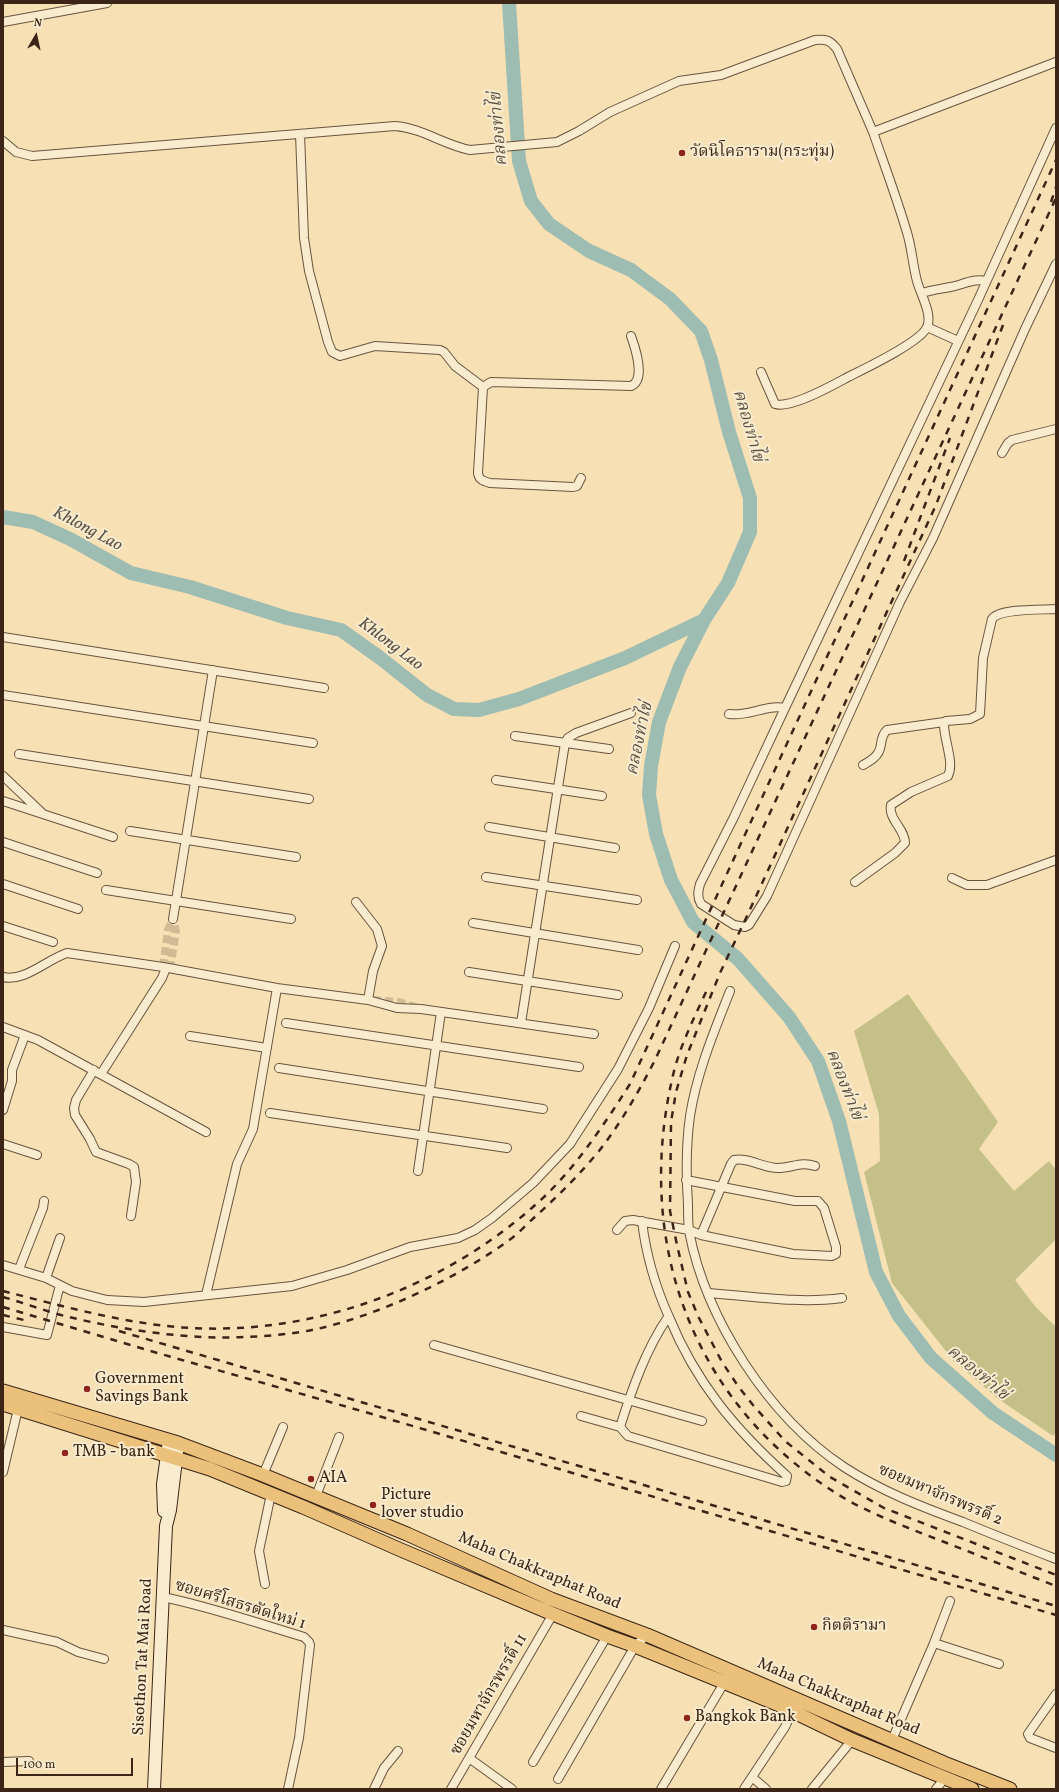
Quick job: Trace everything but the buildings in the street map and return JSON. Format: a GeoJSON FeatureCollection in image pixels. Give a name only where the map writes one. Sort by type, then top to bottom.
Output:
{"type":"FeatureCollection","features":[{"type":"Feature","properties":{"kind":"main road","name":"Maha Chakkraphat Road"},"geometry":{"type":"LineString","coordinates":[[3,1391],[174,1442],[263,1475],[316,1496],[551,1598],[647,1635],[1010,1789]]}},
{"type":"Feature","properties":{"kind":"main road","name":"Maha Chakkraphat Road"},"geometry":{"type":"LineString","coordinates":[[3,1404],[210,1469],[553,1614],[724,1683],[852,1740],[972,1789]]}},
{"type":"Feature","properties":{"kind":"street"},"geometry":{"type":"LineString","coordinates":[[3,22],[107,3]]}},
{"type":"Feature","properties":{"kind":"street"},"geometry":{"type":"LineString","coordinates":[[3,141],[16,152],[32,156],[405,127],[422,132],[459,148],[470,150],[547,144],[568,137],[610,112],[680,81],[721,75],[815,40],[825,39],[831,42],[837,49],[873,132],[908,236],[918,282],[929,319],[927,327],[919,337],[885,358],[828,388],[794,402],[779,405],[775,404],[761,372]]}},
{"type":"Feature","properties":{"kind":"street"},"geometry":{"type":"LineString","coordinates":[[873,132],[1056,62]]}},
{"type":"Feature","properties":{"kind":"street"},"geometry":{"type":"LineString","coordinates":[[1056,128],[958,341],[734,817],[700,884],[698,900],[701,904],[725,920],[740,927],[749,925],[768,896],[900,602],[933,538],[1025,329],[1056,264]]}},
{"type":"Feature","properties":{"kind":"street"},"geometry":{"type":"LineString","coordinates":[[300,134],[304,238],[309,271],[332,352],[340,356],[376,346],[440,350],[455,366],[483,386]]}},
{"type":"Feature","properties":{"kind":"street"},"geometry":{"type":"LineString","coordinates":[[922,293],[950,287],[972,280],[978,279],[986,281]]}},
{"type":"Feature","properties":{"kind":"street"},"geometry":{"type":"LineString","coordinates":[[927,327],[958,341]]}},
{"type":"Feature","properties":{"kind":"street"},"geometry":{"type":"LineString","coordinates":[[483,386],[491,382],[631,386],[635,384],[639,374],[631,336]]}},
{"type":"Feature","properties":{"kind":"street"},"geometry":{"type":"LineString","coordinates":[[483,386],[478,473],[482,481],[490,483],[573,487],[578,486],[581,478]]}},
{"type":"Feature","properties":{"kind":"street"},"geometry":{"type":"LineString","coordinates":[[1002,453],[1008,443],[1012,440],[1037,435],[1056,429]]}},
{"type":"Feature","properties":{"kind":"street"},"geometry":{"type":"LineString","coordinates":[[863,765],[875,757],[878,753],[881,740],[887,730],[946,721],[970,720],[980,714],[982,658],[990,623],[994,616],[1003,612],[1056,609]]}},
{"type":"Feature","properties":{"kind":"street"},"geometry":{"type":"LineString","coordinates":[[3,637],[324,688]]}},
{"type":"Feature","properties":{"kind":"street"},"geometry":{"type":"LineString","coordinates":[[173,919],[213,670]]}},
{"type":"Feature","properties":{"kind":"street"},"geometry":{"type":"LineString","coordinates":[[3,696],[313,743]]}},
{"type":"Feature","properties":{"kind":"street"},"geometry":{"type":"LineString","coordinates":[[729,714],[743,715],[773,706],[785,708]]}},
{"type":"Feature","properties":{"kind":"street"},"geometry":{"type":"LineString","coordinates":[[521,1023],[565,743],[568,738],[576,733],[631,713]]}},
{"type":"Feature","properties":{"kind":"street"},"geometry":{"type":"LineString","coordinates":[[855,882],[896,853],[905,843],[904,837],[891,812],[891,805],[911,792],[948,776],[950,765],[944,734],[944,722]]}},
{"type":"Feature","properties":{"kind":"street"},"geometry":{"type":"LineString","coordinates":[[515,736],[609,749]]}},
{"type":"Feature","properties":{"kind":"street"},"geometry":{"type":"LineString","coordinates":[[19,754],[195,780],[309,799]]}},
{"type":"Feature","properties":{"kind":"street"},"geometry":{"type":"LineString","coordinates":[[3,776],[44,814]]}},
{"type":"Feature","properties":{"kind":"street"},"geometry":{"type":"LineString","coordinates":[[496,780],[602,796]]}},
{"type":"Feature","properties":{"kind":"street"},"geometry":{"type":"LineString","coordinates":[[3,801],[113,837]]}},
{"type":"Feature","properties":{"kind":"street"},"geometry":{"type":"LineString","coordinates":[[489,827],[616,848]]}},
{"type":"Feature","properties":{"kind":"street"},"geometry":{"type":"LineString","coordinates":[[130,831],[296,857]]}},
{"type":"Feature","properties":{"kind":"street"},"geometry":{"type":"LineString","coordinates":[[3,842],[97,873]]}},
{"type":"Feature","properties":{"kind":"street"},"geometry":{"type":"LineString","coordinates":[[952,878],[967,884],[987,885],[1056,860]]}},
{"type":"Feature","properties":{"kind":"street"},"geometry":{"type":"LineString","coordinates":[[486,877],[542,887],[637,900]]}},
{"type":"Feature","properties":{"kind":"street"},"geometry":{"type":"LineString","coordinates":[[3,884],[78,909]]}},
{"type":"Feature","properties":{"kind":"street"},"geometry":{"type":"LineString","coordinates":[[106,890],[291,919]]}},
{"type":"Feature","properties":{"kind":"street"},"geometry":{"type":"LineString","coordinates":[[356,902],[377,929],[382,946],[373,970],[368,1000]]}},
{"type":"Feature","properties":{"kind":"street"},"geometry":{"type":"LineString","coordinates":[[473,923],[638,950]]}},
{"type":"Feature","properties":{"kind":"street"},"geometry":{"type":"LineString","coordinates":[[3,926],[53,942]]}},
{"type":"Feature","properties":{"kind":"street"},"geometry":{"type":"LineString","coordinates":[[3,1265],[46,1278],[72,1291],[107,1300],[144,1302],[206,1295],[236,1294],[292,1286],[347,1270],[410,1247],[458,1238],[475,1230],[492,1218],[533,1183],[570,1144],[618,1069],[652,1001],[675,946]]}},
{"type":"Feature","properties":{"kind":"street"},"geometry":{"type":"LineString","coordinates":[[3,977],[10,978],[25,974],[55,957],[67,953],[166,968],[277,988],[368,1000],[397,1008],[421,1009],[594,1034]]}},
{"type":"Feature","properties":{"kind":"street"},"geometry":{"type":"LineString","coordinates":[[101,1074],[162,978],[166,968]]}},
{"type":"Feature","properties":{"kind":"street"},"geometry":{"type":"LineString","coordinates":[[469,972],[618,995]]}},
{"type":"Feature","properties":{"kind":"street"},"geometry":{"type":"LineString","coordinates":[[206,1295],[237,1164],[253,1129],[277,988]]}},
{"type":"Feature","properties":{"kind":"street","name":"ซอยมหาจักรพรรดิ์ 2"},"geometry":{"type":"LineString","coordinates":[[730,991],[704,1058],[695,1091],[690,1117],[686,1180],[689,1230],[708,1293],[732,1343],[755,1379],[770,1398],[807,1438],[825,1453],[868,1481],[912,1503],[1056,1558]]}},
{"type":"Feature","properties":{"kind":"street"},"geometry":{"type":"LineString","coordinates":[[418,1171],[441,1012]]}},
{"type":"Feature","properties":{"kind":"street"},"geometry":{"type":"LineString","coordinates":[[286,1023],[579,1067]]}},
{"type":"Feature","properties":{"kind":"street"},"geometry":{"type":"LineString","coordinates":[[3,1027],[38,1040],[206,1132]]}},
{"type":"Feature","properties":{"kind":"street"},"geometry":{"type":"LineString","coordinates":[[3,1110],[12,1081],[12,1070],[25,1035]]}},
{"type":"Feature","properties":{"kind":"street"},"geometry":{"type":"LineString","coordinates":[[190,1036],[267,1048]]}},
{"type":"Feature","properties":{"kind":"street"},"geometry":{"type":"LineString","coordinates":[[279,1068],[543,1109]]}},
{"type":"Feature","properties":{"kind":"street"},"geometry":{"type":"LineString","coordinates":[[94,1070],[76,1100],[74,1115],[90,1139],[96,1152],[134,1167],[136,1182],[131,1216]]}},
{"type":"Feature","properties":{"kind":"street"},"geometry":{"type":"LineString","coordinates":[[270,1112],[507,1148]]}},
{"type":"Feature","properties":{"kind":"street"},"geometry":{"type":"LineString","coordinates":[[3,1144],[37,1155]]}},
{"type":"Feature","properties":{"kind":"street"},"geometry":{"type":"LineString","coordinates":[[701,1235],[720,1188],[734,1160],[738,1159],[777,1168],[806,1163],[815,1166]]}},
{"type":"Feature","properties":{"kind":"street"},"geometry":{"type":"LineString","coordinates":[[617,1230],[629,1220],[642,1221],[689,1230],[701,1235],[793,1254],[832,1256],[836,1254],[836,1247],[824,1208],[818,1201],[795,1201],[720,1188],[686,1180]]}},
{"type":"Feature","properties":{"kind":"street"},"geometry":{"type":"LineString","coordinates":[[18,1270],[43,1208],[44,1200]]}},
{"type":"Feature","properties":{"kind":"street"},"geometry":{"type":"LineString","coordinates":[[581,1416],[620,1427],[628,1436],[782,1482],[787,1479],[787,1476],[738,1429],[708,1391],[687,1358],[668,1317],[649,1265],[642,1221]]}},
{"type":"Feature","properties":{"kind":"street"},"geometry":{"type":"LineString","coordinates":[[46,1278],[60,1238]]}},
{"type":"Feature","properties":{"kind":"street"},"geometry":{"type":"LineString","coordinates":[[3,1327],[47,1336],[60,1285]]}},
{"type":"Feature","properties":{"kind":"street"},"geometry":{"type":"LineString","coordinates":[[708,1293],[822,1301],[842,1298]]}},
{"type":"Feature","properties":{"kind":"street"},"geometry":{"type":"LineString","coordinates":[[620,1427],[628,1400],[656,1338],[668,1317]]}},
{"type":"Feature","properties":{"kind":"street"},"geometry":{"type":"LineString","coordinates":[[434,1345],[702,1421]]}},
{"type":"Feature","properties":{"kind":"street"},"geometry":{"type":"LineString","coordinates":[[3,1472],[18,1409]]}},
{"type":"Feature","properties":{"kind":"street"},"geometry":{"type":"LineString","coordinates":[[263,1475],[283,1427]]}},
{"type":"Feature","properties":{"kind":"street"},"geometry":{"type":"LineString","coordinates":[[316,1496],[339,1437]]}},
{"type":"Feature","properties":{"kind":"street","name":"Sisothon Tat Mai Road"},"geometry":{"type":"LineString","coordinates":[[154,1789],[166,1526],[163,1484],[174,1442]]}},
{"type":"Feature","properties":{"kind":"street"},"geometry":{"type":"LineString","coordinates":[[265,1584],[259,1551],[271,1494]]}},
{"type":"Feature","properties":{"kind":"street","name":"ซอยศรีโสธรตัดใหม่ 1"},"geometry":{"type":"LineString","coordinates":[[163,1597],[252,1621],[304,1638],[309,1642],[310,1646],[305,1701],[289,1786]]}},
{"type":"Feature","properties":{"kind":"street"},"geometry":{"type":"LineString","coordinates":[[892,1740],[934,1643],[950,1601]]}},
{"type":"Feature","properties":{"kind":"street","name":"ซอยมหาจักรพรรดิ์ 11"},"geometry":{"type":"LineString","coordinates":[[451,1789],[553,1614]]}},
{"type":"Feature","properties":{"kind":"street"},"geometry":{"type":"LineString","coordinates":[[3,1630],[57,1642],[78,1652],[104,1659]]}},
{"type":"Feature","properties":{"kind":"street"},"geometry":{"type":"LineString","coordinates":[[558,1779],[635,1646],[647,1635]]}},
{"type":"Feature","properties":{"kind":"street"},"geometry":{"type":"LineString","coordinates":[[533,1762],[607,1636]]}},
{"type":"Feature","properties":{"kind":"street"},"geometry":{"type":"LineString","coordinates":[[934,1643],[999,1664]]}},
{"type":"Feature","properties":{"kind":"street"},"geometry":{"type":"LineString","coordinates":[[661,1789],[724,1683]]}},
{"type":"Feature","properties":{"kind":"street"},"geometry":{"type":"LineString","coordinates":[[1056,1695],[1028,1734],[1030,1738],[1056,1748]]}},
{"type":"Feature","properties":{"kind":"street"},"geometry":{"type":"LineString","coordinates":[[744,1789],[785,1727],[792,1712]]}},
{"type":"Feature","properties":{"kind":"street"},"geometry":{"type":"LineString","coordinates":[[812,1789],[852,1740]]}},
{"type":"Feature","properties":{"kind":"street"},"geometry":{"type":"LineString","coordinates":[[374,1789],[384,1768],[398,1752]]}},
{"type":"Feature","properties":{"kind":"street"},"geometry":{"type":"LineString","coordinates":[[469,1758],[512,1789]]}},
{"type":"Feature","properties":{"kind":"street"},"geometry":{"type":"LineString","coordinates":[[3,1762],[29,1761]]}},
{"type":"Feature","properties":{"kind":"street"},"geometry":{"type":"LineString","coordinates":[[752,1777],[766,1789]]}},
{"type":"Feature","properties":{"kind":"street"},"geometry":{"type":"LineString","coordinates":[[936,1789],[945,1778]]}},
{"type":"Feature","properties":{"kind":"shaded area"},"geometry":{"type":"Polygon","coordinates":[[[908,994],[998,1122],[979,1149],[1014,1191],[1049,1161],[1056,1170],[1056,1239],[1015,1280],[1034,1305],[1056,1327],[1056,1432],[1053,1436],[997,1398],[953,1360],[892,1283],[864,1172],[880,1161],[879,1114],[854,1031],[908,994]]]}},
{"type":"Feature","properties":{"kind":"waterway","name":"คลองท่าไข่"},"geometry":{"type":"LineString","coordinates":[[509,3],[519,161],[531,201],[549,224],[589,251],[631,270],[670,299],[701,331],[711,360],[729,432],[750,498],[750,532],[728,583],[704,620],[680,667],[659,722],[651,766],[649,795],[656,834],[671,880],[693,922],[738,959],[789,1017],[818,1061],[839,1121],[876,1272],[899,1316],[931,1358],[993,1413],[1056,1455]]}},
{"type":"Feature","properties":{"kind":"waterway","name":"Khlong Lao"},"geometry":{"type":"LineString","coordinates":[[3,517],[33,522],[70,539],[131,573],[190,587],[287,618],[341,630],[379,657],[427,695],[454,709],[479,710],[519,699],[625,658],[704,620]]}},
{"type":"Feature","properties":{"kind":"tunnel"},"geometry":{"type":"LineString","coordinates":[[163,967],[168,930],[173,919]]}},
{"type":"Feature","properties":{"kind":"tunnel"},"geometry":{"type":"LineString","coordinates":[[170,969],[176,931],[173,919]]}},
{"type":"Feature","properties":{"kind":"tunnel"},"geometry":{"type":"LineString","coordinates":[[373,1000],[399,1002],[418,1008]]}},
{"type":"Feature","properties":{"kind":"railway"},"geometry":{"type":"LineString","coordinates":[[3,1291],[96,1314],[168,1326],[191,1328],[239,1328],[288,1323],[335,1313],[382,1298],[426,1278],[469,1255],[508,1227],[545,1196],[569,1170],[591,1142],[630,1084],[1056,160]]}},
{"type":"Feature","properties":{"kind":"railway"},"geometry":{"type":"LineString","coordinates":[[1051,202],[1056,187]]}},
{"type":"Feature","properties":{"kind":"railway"},"geometry":{"type":"LineString","coordinates":[[3,1297],[52,1313],[90,1322],[157,1333],[224,1338],[281,1334],[317,1329],[367,1314],[393,1304],[419,1293],[468,1267],[491,1253],[515,1235],[577,1176],[599,1151],[615,1129],[655,1060],[1056,198]]}},
{"type":"Feature","properties":{"kind":"railway"},"geometry":{"type":"LineString","coordinates":[[1003,325],[936,505],[720,973],[687,1055],[676,1092],[671,1122],[670,1211],[688,1292],[698,1316],[722,1362],[738,1386],[785,1441],[830,1477],[884,1508],[1056,1575]]}},
{"type":"Feature","properties":{"kind":"railway"},"geometry":{"type":"LineString","coordinates":[[904,561],[950,438]]}},
{"type":"Feature","properties":{"kind":"railway"},"geometry":{"type":"LineString","coordinates":[[706,992],[692,1021],[674,1071],[663,1132],[661,1192],[668,1250],[683,1305],[707,1358],[739,1406],[779,1450],[828,1488],[854,1504],[882,1517],[1056,1586]]}},
{"type":"Feature","properties":{"kind":"railway"},"geometry":{"type":"LineString","coordinates":[[3,1307],[1056,1615]]}},
{"type":"Feature","properties":{"kind":"railway"},"geometry":{"type":"LineString","coordinates":[[3,1315],[24,1320]]}},
{"type":"Feature","properties":{"kind":"railway"},"geometry":{"type":"LineString","coordinates":[[119,1331],[1056,1606]]}},
{"type":"Feature","properties":{"kind":"place","name":"วัดนิโคธาราม(กระทุ่ม)"},"geometry":{"type":"Point","coordinates":[682,153]}},
{"type":"Feature","properties":{"kind":"place","name":"Government Savings Bank"},"geometry":{"type":"Point","coordinates":[87,1389]}},
{"type":"Feature","properties":{"kind":"place","name":"TMB - bank"},"geometry":{"type":"Point","coordinates":[65,1453]}},
{"type":"Feature","properties":{"kind":"place","name":"AIA"},"geometry":{"type":"Point","coordinates":[311,1479]}},
{"type":"Feature","properties":{"kind":"place","name":"Picture lover studio"},"geometry":{"type":"Point","coordinates":[373,1505]}},
{"type":"Feature","properties":{"kind":"place","name":"กิตติรามา"},"geometry":{"type":"Point","coordinates":[814,1627]}},
{"type":"Feature","properties":{"kind":"place","name":"Bangkok Bank"},"geometry":{"type":"Point","coordinates":[687,1718]}}]}
